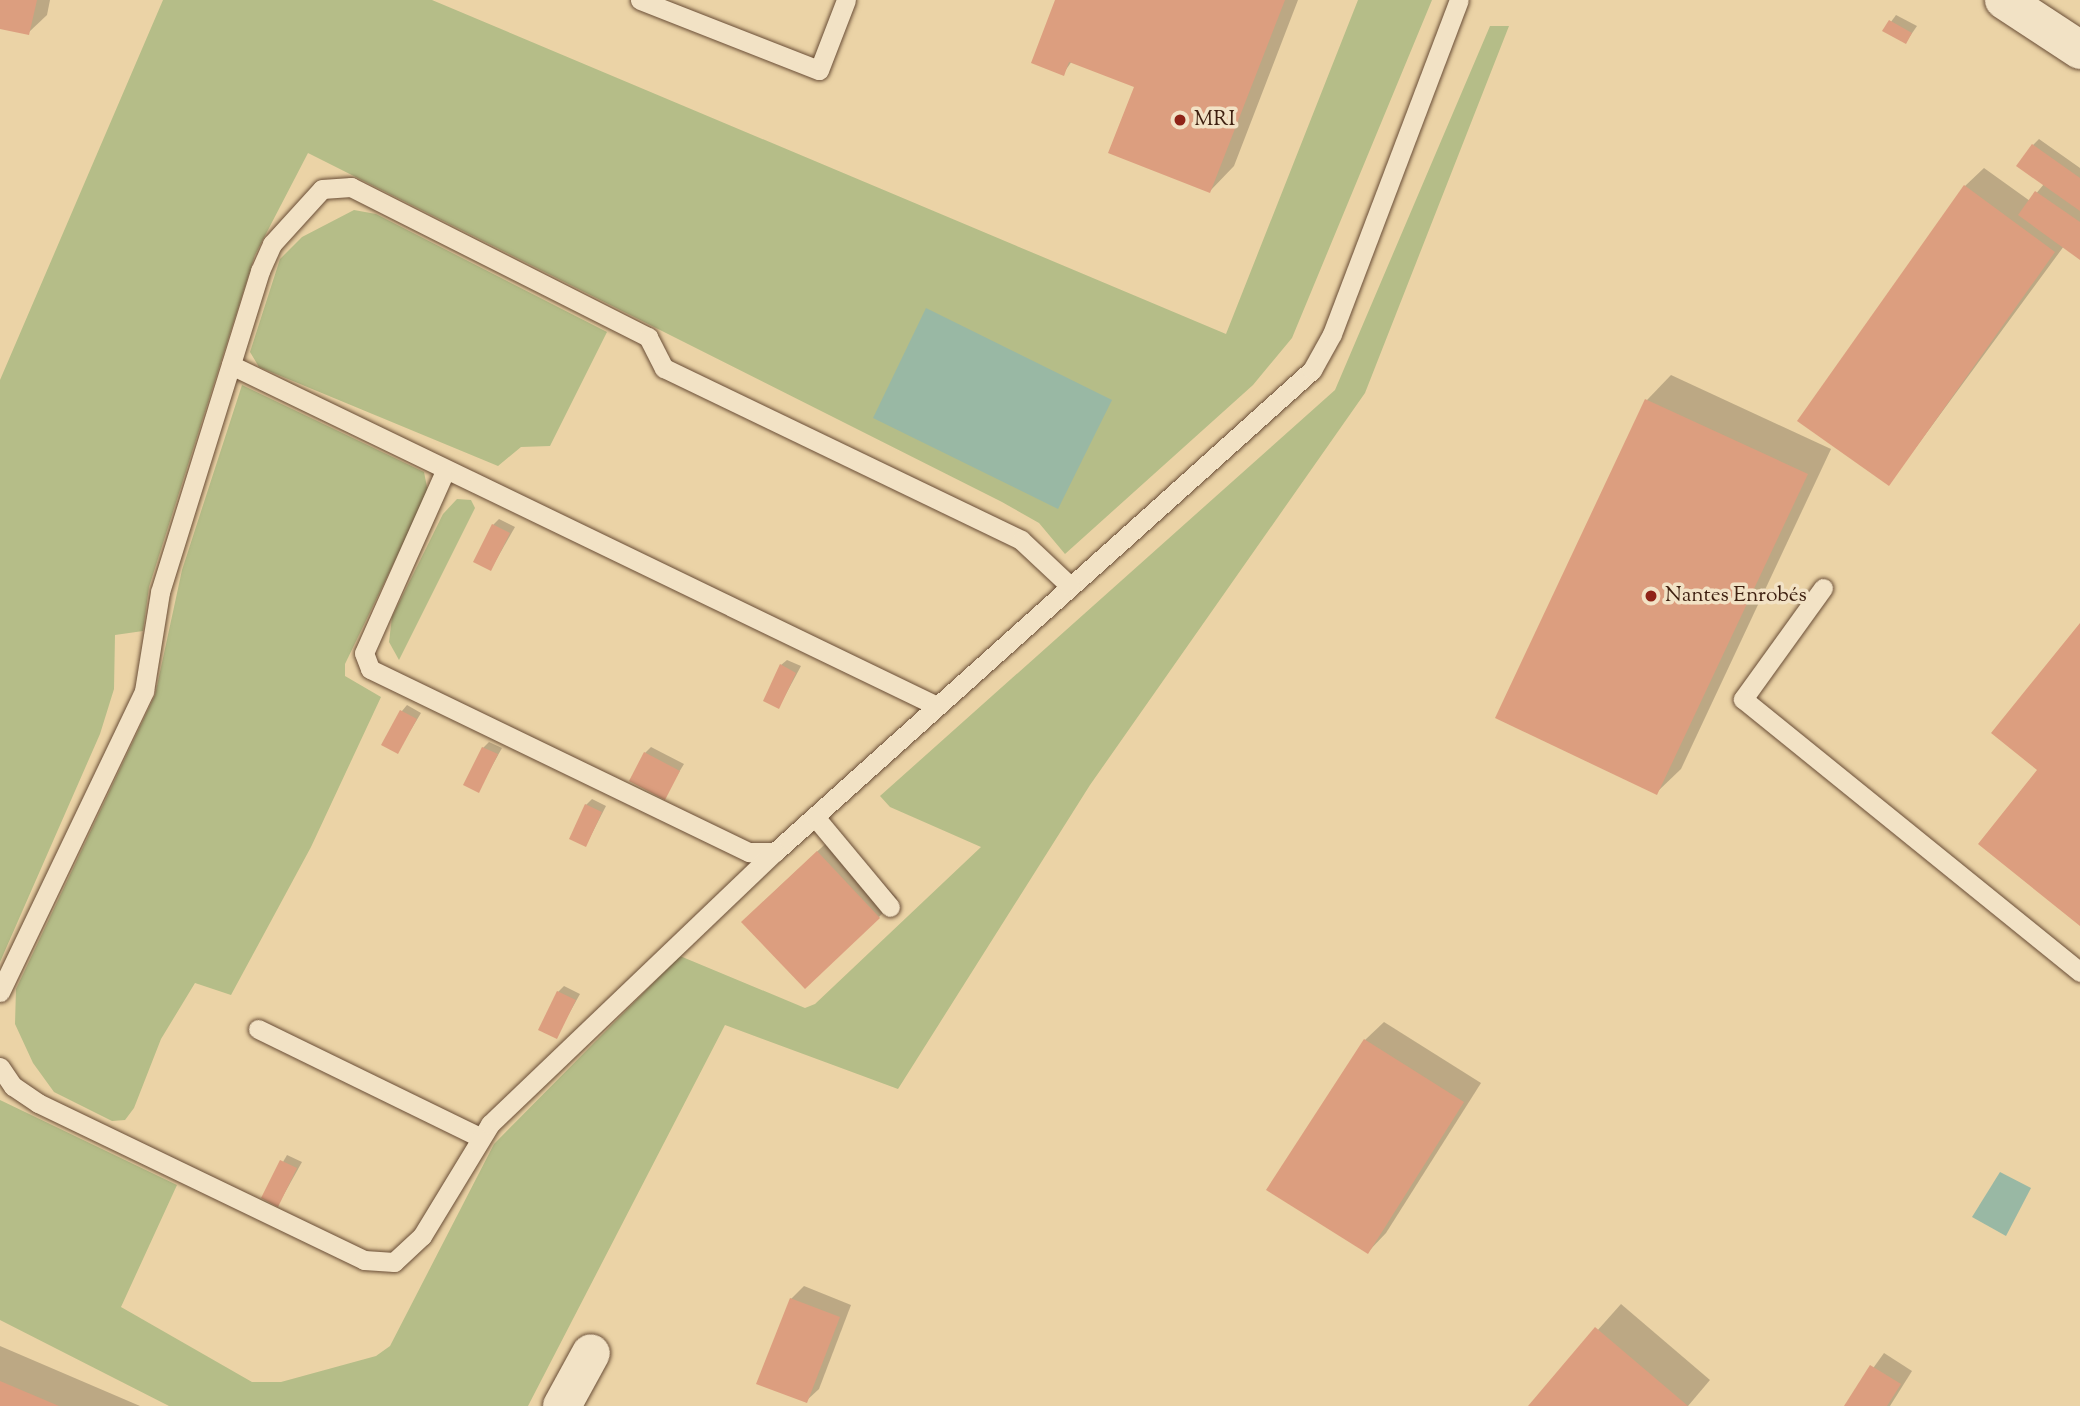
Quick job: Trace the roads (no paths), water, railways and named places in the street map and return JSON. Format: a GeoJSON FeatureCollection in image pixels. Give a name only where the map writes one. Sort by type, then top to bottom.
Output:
{"type":"FeatureCollection","features":[{"type":"Feature","properties":{"kind":"street"},"geometry":{"type":"LineString","coordinates":[[2022,4],[2080,50]]}},
{"type":"Feature","properties":{"kind":"street"},"geometry":{"type":"LineString","coordinates":[[562,1406],[591,1353]]}},
{"type":"Feature","properties":{"kind":"lane"},"geometry":{"type":"LineString","coordinates":[[640,0],[819,70],[846,0]]}},
{"type":"Feature","properties":{"kind":"lane"},"geometry":{"type":"LineString","coordinates":[[0,1067],[13,1086],[38,1103],[364,1260],[394,1262],[422,1236],[481,1138],[775,852],[1069,585],[1312,370],[1332,334],[1459,0]]}},
{"type":"Feature","properties":{"kind":"lane"},"geometry":{"type":"LineString","coordinates":[[0,992],[135,715],[160,592],[272,244],[322,189],[351,187],[648,337],[664,368],[1021,541],[1069,585]]}},
{"type":"Feature","properties":{"kind":"lane"},"geometry":{"type":"LineString","coordinates":[[231,365],[445,471],[937,706]]}},
{"type":"Feature","properties":{"kind":"lane"},"geometry":{"type":"LineString","coordinates":[[445,471],[365,653],[370,669],[749,852],[775,852]]}},
{"type":"Feature","properties":{"kind":"lane"},"geometry":{"type":"LineString","coordinates":[[1823,588],[1743,699],[2080,972]]}},
{"type":"Feature","properties":{"kind":"lane"},"geometry":{"type":"LineString","coordinates":[[815,817],[890,907]]}},
{"type":"Feature","properties":{"kind":"lane"},"geometry":{"type":"LineString","coordinates":[[258,1029],[481,1138]]}},
{"type":"Feature","properties":{"kind":"place","name":"MRI"},"geometry":{"type":"Point","coordinates":[1180,120]}},
{"type":"Feature","properties":{"kind":"place","name":"Nantes Enrobés"},"geometry":{"type":"Point","coordinates":[1651,596]}}]}
